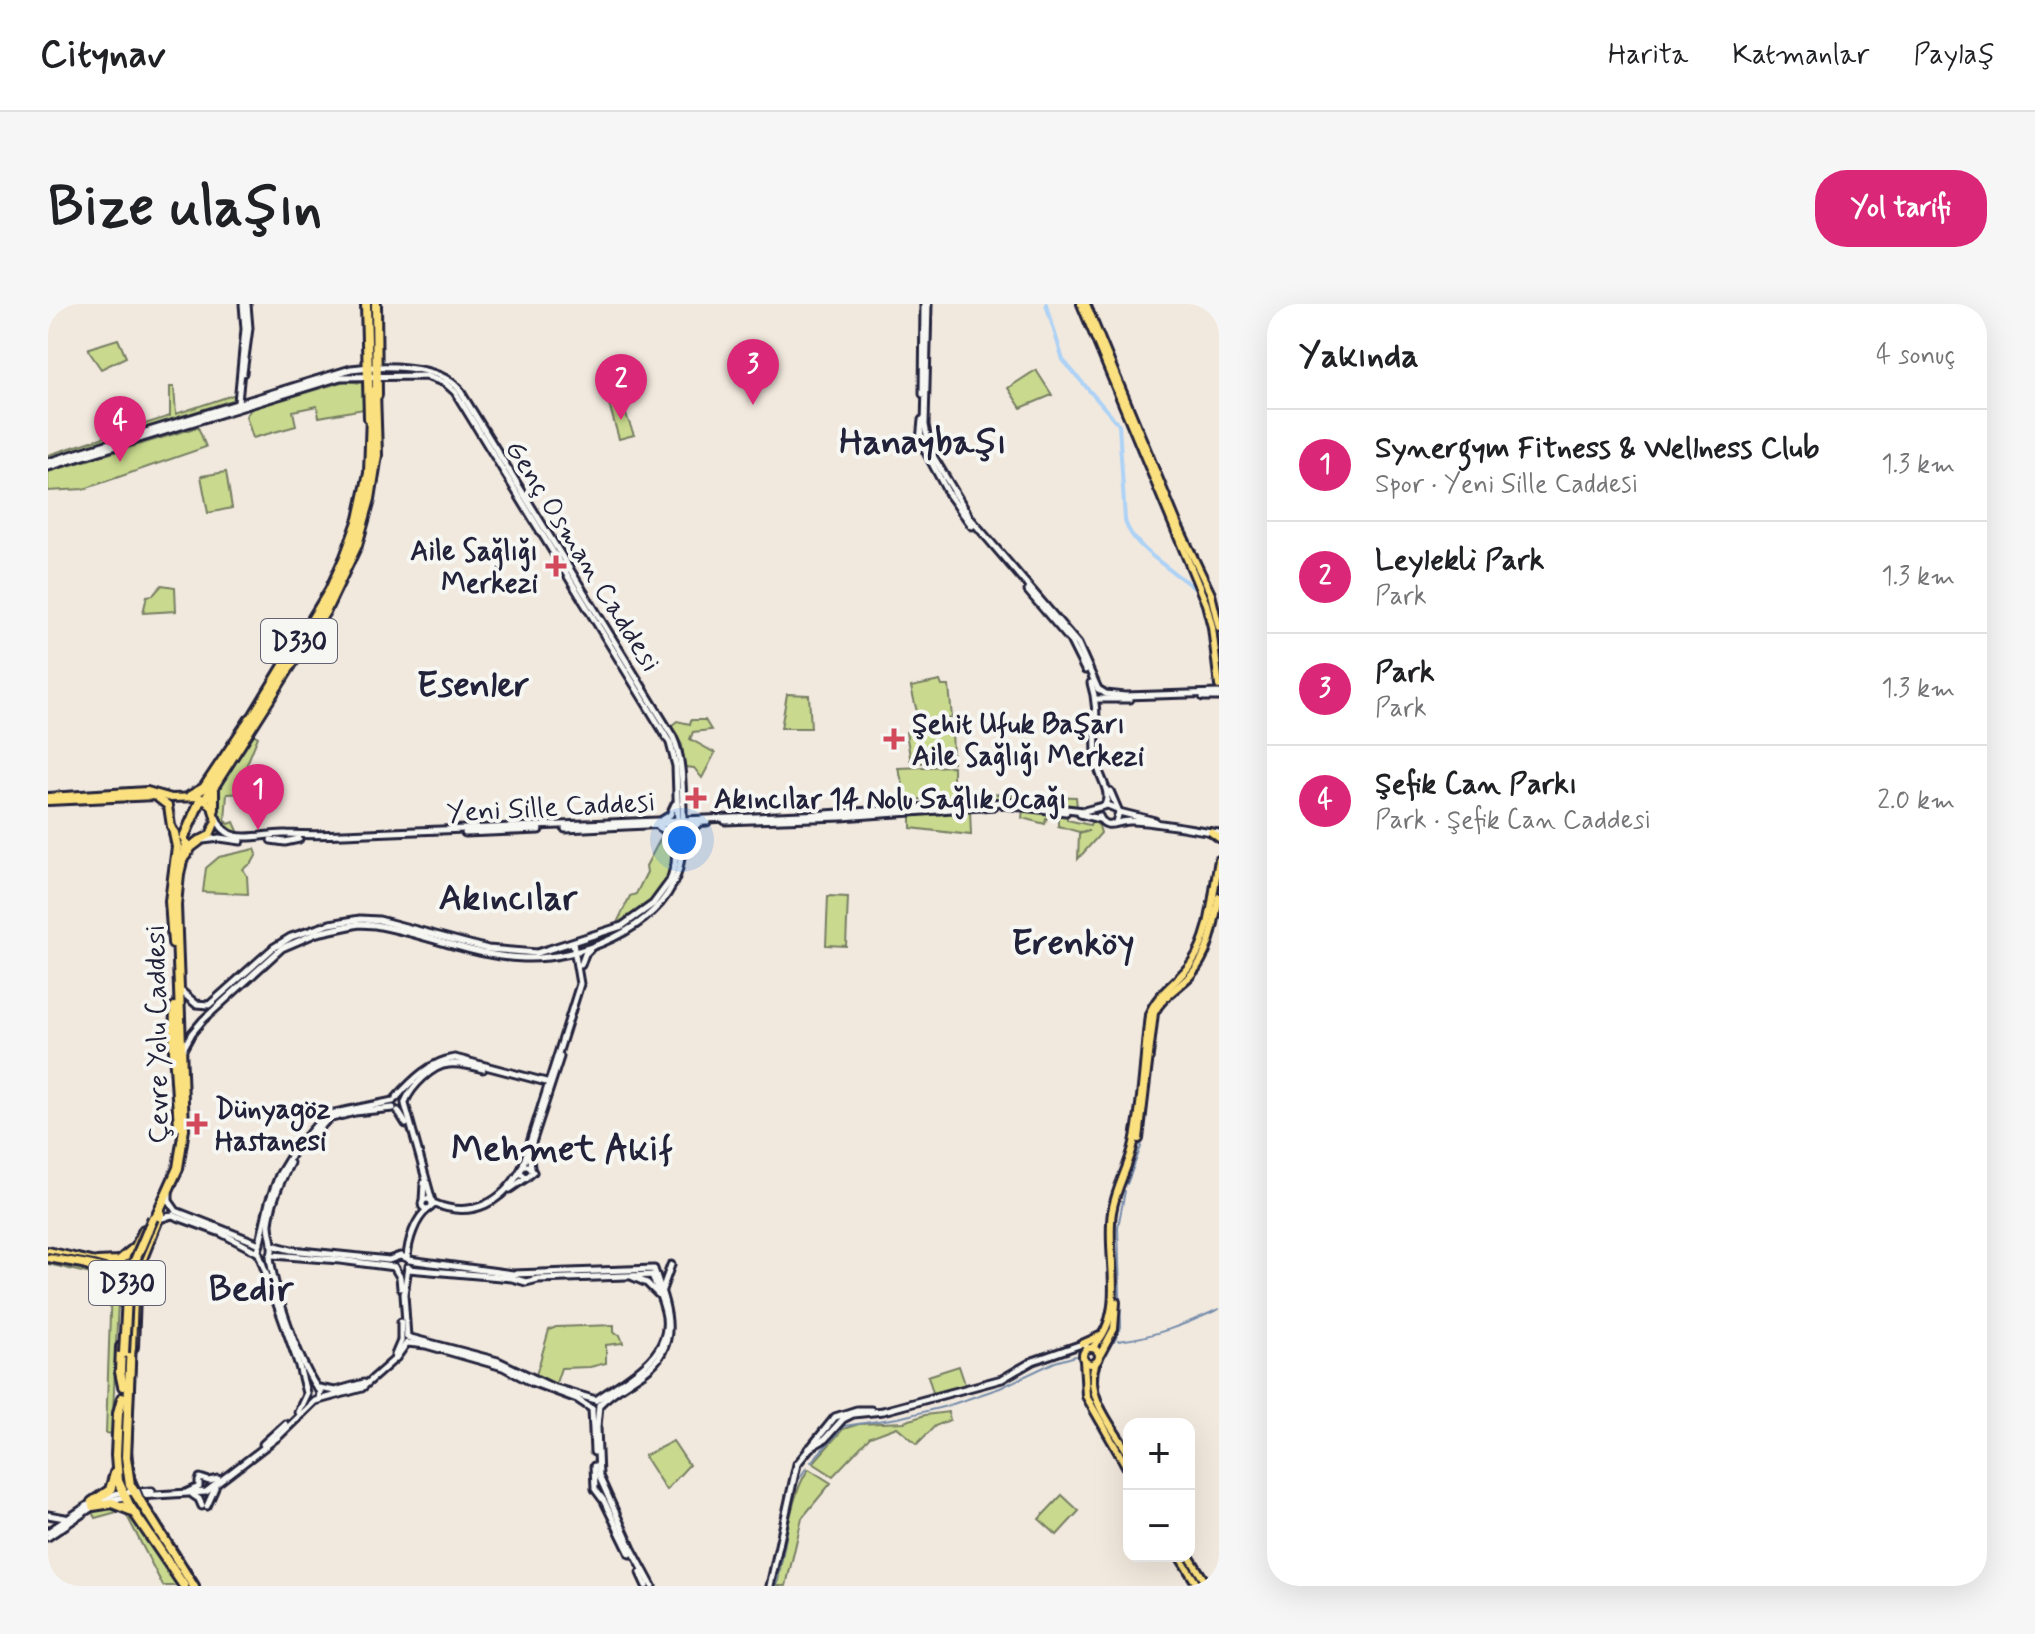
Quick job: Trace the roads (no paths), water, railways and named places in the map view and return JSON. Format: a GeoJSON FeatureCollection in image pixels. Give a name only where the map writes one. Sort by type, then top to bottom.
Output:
{"type":"FeatureCollection","features":[{"type":"Feature","properties":{"kind":"highway"},"geometry":{"type":"LineString","coordinates":[[371,304],[372,351],[376,371],[373,391]]}},
{"type":"Feature","properties":{"kind":"highway","name":"Çevre Yolu Caddesi"},"geometry":{"type":"LineString","coordinates":[[256,716],[330,590],[353,537],[367,475],[373,391]]}},
{"type":"Feature","properties":{"kind":"highway","name":"Çevre Yolu Caddesi"},"geometry":{"type":"LineString","coordinates":[[155,1220],[178,1168],[184,1129],[174,888],[185,840],[203,799],[326,610],[346,572],[363,530],[377,476],[379,455],[373,391]]}},
{"type":"Feature","properties":{"kind":"highway"},"geometry":{"type":"LineString","coordinates":[[187,797],[204,788],[256,716]]}},
{"type":"Feature","properties":{"kind":"highway"},"geometry":{"type":"LineString","coordinates":[[215,812],[212,793],[256,716]]}},
{"type":"Feature","properties":{"kind":"highway"},"geometry":{"type":"LineString","coordinates":[[174,833],[177,847],[170,901],[176,944]]}},
{"type":"Feature","properties":{"kind":"highway"},"geometry":{"type":"LineString","coordinates":[[176,944],[184,861],[188,850],[200,841]]}},
{"type":"Feature","properties":{"kind":"highway","name":"Çevre Yolu Caddesi"},"geometry":{"type":"LineString","coordinates":[[168,1187],[180,1131],[174,1051],[176,944]]}},
{"type":"Feature","properties":{"kind":"highway"},"geometry":{"type":"LineString","coordinates":[[143,1256],[137,1263],[132,1262],[135,1247],[168,1187]]}},
{"type":"Feature","properties":{"kind":"highway"},"geometry":{"type":"LineString","coordinates":[[130,1284],[151,1238],[155,1220]]}},
{"type":"Feature","properties":{"kind":"highway","name":"D330"},"geometry":{"type":"LineString","coordinates":[[124,1480],[120,1462],[131,1280],[155,1220]]}},
{"type":"Feature","properties":{"kind":"highway"},"geometry":{"type":"LineString","coordinates":[[100,1260],[119,1261],[135,1247]]}},
{"type":"Feature","properties":{"kind":"highway"},"geometry":{"type":"LineString","coordinates":[[86,1265],[113,1277],[123,1291],[120,1372],[124,1391]]}},
{"type":"Feature","properties":{"kind":"highway"},"geometry":{"type":"LineString","coordinates":[[131,1342],[124,1480],[135,1499],[139,1520]]}},
{"type":"Feature","properties":{"kind":"highway"},"geometry":{"type":"LineString","coordinates":[[92,1504],[111,1488],[116,1468],[118,1413],[131,1342]]}},
{"type":"Feature","properties":{"kind":"highway"},"geometry":{"type":"LineString","coordinates":[[116,1468],[189,1586]]}},
{"type":"Feature","properties":{"kind":"highway"},"geometry":{"type":"LineString","coordinates":[[92,1504],[119,1504],[139,1520],[189,1586]]}},
{"type":"Feature","properties":{"kind":"main road"},"geometry":{"type":"LineString","coordinates":[[239,404],[245,304]]}},
{"type":"Feature","properties":{"kind":"main road"},"geometry":{"type":"LineString","coordinates":[[926,304],[924,440],[971,519],[1078,644],[1098,696],[1097,763],[1110,799],[1118,811],[1116,822]]}},
{"type":"Feature","properties":{"kind":"main road"},"geometry":{"type":"LineString","coordinates":[[1083,304],[1177,523],[1211,594],[1219,627]]}},
{"type":"Feature","properties":{"kind":"main road"},"geometry":{"type":"LineString","coordinates":[[1083,304],[1206,604],[1219,686]]}},
{"type":"Feature","properties":{"kind":"main road"},"geometry":{"type":"LineString","coordinates":[[372,351],[394,372],[373,391],[350,372],[372,351]]}},
{"type":"Feature","properties":{"kind":"main road","name":"Genç Osman Caddesi"},"geometry":{"type":"LineString","coordinates":[[48,465],[350,372],[440,374],[459,389],[673,737],[680,761],[683,802],[680,822]]}},
{"type":"Feature","properties":{"kind":"main road","name":"Genç Osman Caddesi"},"geometry":{"type":"LineString","coordinates":[[394,372],[433,377],[455,392],[670,743],[675,758],[680,822]]}},
{"type":"Feature","properties":{"kind":"main road"},"geometry":{"type":"LineString","coordinates":[[1098,696],[1219,695]]}},
{"type":"Feature","properties":{"kind":"main road"},"geometry":{"type":"LineString","coordinates":[[48,799],[150,791],[167,800],[203,798],[215,812],[213,830],[200,841],[183,840],[174,833],[167,800]]}},
{"type":"Feature","properties":{"kind":"main road"},"geometry":{"type":"LineString","coordinates":[[677,795],[670,815],[656,824],[670,833],[679,855]]}},
{"type":"Feature","properties":{"kind":"main road"},"geometry":{"type":"LineString","coordinates":[[170,816],[174,806],[187,797]]}},
{"type":"Feature","properties":{"kind":"main road"},"geometry":{"type":"LineString","coordinates":[[888,810],[902,798],[918,807]]}},
{"type":"Feature","properties":{"kind":"main road"},"geometry":{"type":"LineString","coordinates":[[1110,799],[1099,819],[1108,825],[1133,821],[1216,832]]}},
{"type":"Feature","properties":{"kind":"main road"},"geometry":{"type":"LineString","coordinates":[[211,1014],[203,1012],[207,1005],[217,1000],[273,948],[320,926],[360,919],[387,921],[477,947],[510,953],[537,953],[622,926],[658,900],[670,881],[688,832],[701,820],[689,814],[683,802]]}},
{"type":"Feature","properties":{"kind":"main road","name":"Yeni Sille Caddesi"},"geometry":{"type":"LineString","coordinates":[[215,812],[222,828],[240,838],[656,824],[1005,802],[1084,811],[1103,807]]}},
{"type":"Feature","properties":{"kind":"main road","name":"Yeni Sille Caddesi"},"geometry":{"type":"LineString","coordinates":[[701,820],[842,817],[1005,805],[1099,819]]}},
{"type":"Feature","properties":{"kind":"main road"},"geometry":{"type":"LineString","coordinates":[[1103,807],[1110,805],[1135,817],[1216,832]]}},
{"type":"Feature","properties":{"kind":"main road"},"geometry":{"type":"LineString","coordinates":[[182,1052],[196,1027],[282,948],[317,933],[359,924],[385,926],[509,958],[557,955],[592,946],[631,926],[658,906],[671,887],[679,855],[680,822]]}},
{"type":"Feature","properties":{"kind":"main road","name":"Yeni Sille Caddesi"},"geometry":{"type":"LineString","coordinates":[[200,841],[285,837]]}},
{"type":"Feature","properties":{"kind":"main road"},"geometry":{"type":"LineString","coordinates":[[1107,1343],[1101,1343],[1112,1306],[1113,1209],[1118,1184],[1135,1139],[1149,1015],[1156,1000],[1188,968],[1200,949],[1219,860]]}},
{"type":"Feature","properties":{"kind":"main road"},"geometry":{"type":"LineString","coordinates":[[1123,1461],[1086,1396],[1088,1376],[1107,1343],[1116,1318],[1115,1218],[1140,1130],[1154,1013],[1200,962],[1211,938],[1219,897]]}},
{"type":"Feature","properties":{"kind":"main road"},"geometry":{"type":"LineString","coordinates":[[587,939],[584,945],[592,946]]}},
{"type":"Feature","properties":{"kind":"main road"},"geometry":{"type":"LineString","coordinates":[[521,1170],[579,999],[583,980],[575,943]]}},
{"type":"Feature","properties":{"kind":"main road"},"geometry":{"type":"LineString","coordinates":[[565,946],[569,949],[567,953]]}},
{"type":"Feature","properties":{"kind":"main road"},"geometry":{"type":"LineString","coordinates":[[580,965],[592,946]]}},
{"type":"Feature","properties":{"kind":"main road"},"geometry":{"type":"LineString","coordinates":[[557,955],[569,957],[580,965]]}},
{"type":"Feature","properties":{"kind":"main road"},"geometry":{"type":"LineString","coordinates":[[179,990],[193,1002],[207,1005]]}},
{"type":"Feature","properties":{"kind":"main road"},"geometry":{"type":"LineString","coordinates":[[395,1104],[430,1067],[442,1060],[455,1058],[549,1084]]}},
{"type":"Feature","properties":{"kind":"main road"},"geometry":{"type":"LineString","coordinates":[[430,1205],[405,1103],[413,1087],[448,1064],[549,1084]]}},
{"type":"Feature","properties":{"kind":"main road"},"geometry":{"type":"LineString","coordinates":[[430,1205],[463,1214],[477,1213],[532,1175],[529,1152],[549,1084]]}},
{"type":"Feature","properties":{"kind":"main road"},"geometry":{"type":"LineString","coordinates":[[405,1103],[332,1112],[318,1121],[279,1175],[269,1202],[260,1254],[309,1400],[362,1388],[396,1358],[405,1340],[408,1245],[419,1218],[430,1205]]}},
{"type":"Feature","properties":{"kind":"main road"},"geometry":{"type":"LineString","coordinates":[[48,1536],[92,1504],[204,1493],[279,1436],[317,1400],[321,1395],[306,1370],[274,1281],[269,1227],[277,1190],[291,1161],[320,1126],[340,1115],[405,1103]]}},
{"type":"Feature","properties":{"kind":"main road"},"geometry":{"type":"LineString","coordinates":[[190,1493],[205,1506],[219,1481],[301,1409],[309,1387],[335,1391],[363,1384],[395,1355],[405,1340],[396,1258],[405,1245],[423,1201],[424,1185],[410,1133],[395,1104]]}},
{"type":"Feature","properties":{"kind":"main road"},"geometry":{"type":"LineString","coordinates":[[430,1205],[476,1210],[511,1185],[525,1165],[531,1167]]}},
{"type":"Feature","properties":{"kind":"main road"},"geometry":{"type":"LineString","coordinates":[[521,1170],[526,1178]]}},
{"type":"Feature","properties":{"kind":"main road"},"geometry":{"type":"LineString","coordinates":[[168,1187],[173,1212],[260,1254],[286,1254],[395,1269],[526,1281],[633,1276],[653,1272]]}},
{"type":"Feature","properties":{"kind":"main road"},"geometry":{"type":"LineString","coordinates":[[423,1201],[428,1199],[430,1205]]}},
{"type":"Feature","properties":{"kind":"main road"},"geometry":{"type":"LineString","coordinates":[[155,1220],[173,1212],[261,1244],[302,1251],[408,1259],[513,1274],[653,1272]]}},
{"type":"Feature","properties":{"kind":"main road"},"geometry":{"type":"LineString","coordinates":[[132,1366],[137,1284],[151,1238]]}},
{"type":"Feature","properties":{"kind":"main road"},"geometry":{"type":"LineString","coordinates":[[48,1249],[137,1271]]}},
{"type":"Feature","properties":{"kind":"main road"},"geometry":{"type":"LineString","coordinates":[[48,1258],[105,1269],[130,1284],[134,1296],[131,1342]]}},
{"type":"Feature","properties":{"kind":"main road"},"geometry":{"type":"LineString","coordinates":[[660,1294],[671,1265]]}},
{"type":"Feature","properties":{"kind":"main road"},"geometry":{"type":"LineString","coordinates":[[526,1272],[531,1276],[526,1281]]}},
{"type":"Feature","properties":{"kind":"main road"},"geometry":{"type":"LineString","coordinates":[[594,1405],[655,1361],[670,1324],[653,1272]]}},
{"type":"Feature","properties":{"kind":"main road"},"geometry":{"type":"LineString","coordinates":[[633,1276],[660,1294]]}},
{"type":"Feature","properties":{"kind":"main road"},"geometry":{"type":"LineString","coordinates":[[405,1330],[415,1339]]}},
{"type":"Feature","properties":{"kind":"main road"},"geometry":{"type":"LineString","coordinates":[[770,1586],[793,1473],[808,1449],[825,1439],[848,1417],[883,1411],[1002,1379],[1033,1361],[1102,1334]]}},
{"type":"Feature","properties":{"kind":"main road"},"geometry":{"type":"LineString","coordinates":[[1102,1334],[1092,1347],[1085,1350],[1084,1359],[1094,1395],[1123,1444]]}},
{"type":"Feature","properties":{"kind":"main road"},"geometry":{"type":"LineString","coordinates":[[405,1340],[415,1339],[498,1361],[594,1405]]}},
{"type":"Feature","properties":{"kind":"main road"},"geometry":{"type":"LineString","coordinates":[[405,1340],[503,1367],[531,1382],[594,1405]]}},
{"type":"Feature","properties":{"kind":"main road"},"geometry":{"type":"LineString","coordinates":[[1082,1344],[1092,1347],[1098,1359]]}},
{"type":"Feature","properties":{"kind":"main road"},"geometry":{"type":"LineString","coordinates":[[1066,1349],[1074,1350],[1088,1364],[1098,1359]]}},
{"type":"Feature","properties":{"kind":"main road"},"geometry":{"type":"LineString","coordinates":[[594,1405],[599,1476],[649,1584]]}},
{"type":"Feature","properties":{"kind":"main road"},"geometry":{"type":"LineString","coordinates":[[190,1493],[199,1487],[200,1480],[219,1481]]}},
{"type":"Feature","properties":{"kind":"main road"},"geometry":{"type":"LineString","coordinates":[[48,1515],[69,1520]]}},
{"type":"Feature","properties":{"kind":"main road"},"geometry":{"type":"LineString","coordinates":[[48,1536],[62,1537],[69,1520]]}},
{"type":"Feature","properties":{"kind":"main road"},"geometry":{"type":"LineString","coordinates":[[1183,1562],[1198,1586]]}},
{"type":"Feature","properties":{"kind":"main road"},"geometry":{"type":"LineString","coordinates":[[1193,1562],[1208,1586]]}},
{"type":"Feature","properties":{"kind":"waterway"},"geometry":{"type":"LineString","coordinates":[[1046,304],[1063,360],[1119,425],[1125,520],[1129,529],[1143,548],[1194,588]]}},
{"type":"Feature","properties":{"kind":"waterway"},"geometry":{"type":"LineString","coordinates":[[1215,625],[1219,652]]}},
{"type":"Feature","properties":{"kind":"waterway"},"geometry":{"type":"LineString","coordinates":[[1217,890],[1219,880]]}},
{"type":"Feature","properties":{"kind":"waterway"},"geometry":{"type":"LineString","coordinates":[[1127,1184],[1141,1147],[1153,1057]]}},
{"type":"Feature","properties":{"kind":"waterway"},"geometry":{"type":"LineString","coordinates":[[1114,1342],[1121,1327],[1118,1227],[1125,1191]]}},
{"type":"Feature","properties":{"kind":"waterway"},"geometry":{"type":"LineString","coordinates":[[1118,1341],[1170,1329],[1219,1309]]}},
{"type":"Feature","properties":{"kind":"waterway"},"geometry":{"type":"LineString","coordinates":[[811,1462],[844,1426],[898,1418],[947,1406],[1076,1356]]}},
{"type":"Feature","properties":{"kind":"waterway"},"geometry":{"type":"LineString","coordinates":[[776,1586],[797,1482],[807,1467]]}},
{"type":"Feature","properties":{"kind":"tunnel"},"geometry":{"type":"LineString","coordinates":[[127,1485],[137,1505]]}},
{"type":"Feature","properties":{"kind":"tram line"},"geometry":{"type":"LineString","coordinates":[[48,1253],[116,1268],[134,1285],[138,1298],[132,1450],[135,1477],[143,1496],[199,1586]]}},
{"type":"Feature","properties":{"kind":"place","name":"Park"},"geometry":{"type":"Point","coordinates":[753,405]}},
{"type":"Feature","properties":{"kind":"place","name":"Leylekli Park"},"geometry":{"type":"Point","coordinates":[621,420]}},
{"type":"Feature","properties":{"kind":"place","name":"Şefik Can Parkı"},"geometry":{"type":"Point","coordinates":[120,462]}},
{"type":"Feature","properties":{"kind":"place","name":"Aile Sağlığı Merkezi"},"geometry":{"type":"Point","coordinates":[556,566]}},
{"type":"Feature","properties":{"kind":"place","name":"Şehit Ufuk Başarı Aile Sağlığı Merkezi"},"geometry":{"type":"Point","coordinates":[894,739]}},
{"type":"Feature","properties":{"kind":"place","name":"Akıncılar 14 Nolu Sağlık Ocağı"},"geometry":{"type":"Point","coordinates":[696,798]}},
{"type":"Feature","properties":{"kind":"place","name":"Synergym Fitness & Wellness Club"},"geometry":{"type":"Point","coordinates":[258,830]}},
{"type":"Feature","properties":{"kind":"place","name":"Dünyagöz Hastanesi"},"geometry":{"type":"Point","coordinates":[197,1124]}},
{"type":"Feature","properties":{"kind":"district","name":"Hanaybaşı"},"geometry":{"type":"Point","coordinates":[923,440]}},
{"type":"Feature","properties":{"kind":"district","name":"Esenler"},"geometry":{"type":"Point","coordinates":[473,683]}},
{"type":"Feature","properties":{"kind":"district","name":"Akıncılar"},"geometry":{"type":"Point","coordinates":[508,896]}},
{"type":"Feature","properties":{"kind":"district","name":"Erenköy"},"geometry":{"type":"Point","coordinates":[1073,941]}},
{"type":"Feature","properties":{"kind":"district","name":"Mehmet Akif"},"geometry":{"type":"Point","coordinates":[562,1147]}},
{"type":"Feature","properties":{"kind":"district","name":"Bedir"},"geometry":{"type":"Point","coordinates":[251,1287]}}]}
